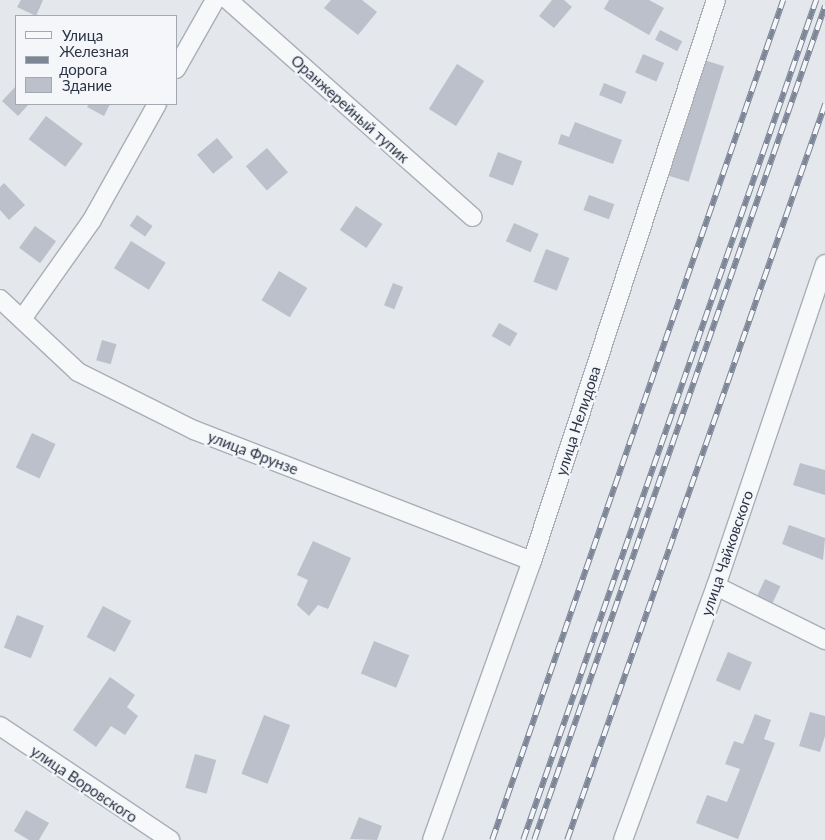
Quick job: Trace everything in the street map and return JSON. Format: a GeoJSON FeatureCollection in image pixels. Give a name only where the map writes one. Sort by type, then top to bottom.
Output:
{"type":"FeatureCollection","features":[{"type":"Feature","properties":{"kind":"street"},"geometry":{"type":"LineString","coordinates":[[178,65],[215,0]]}},
{"type":"Feature","properties":{"kind":"street","name":"Оранжерейный тупик"},"geometry":{"type":"LineString","coordinates":[[228,0],[472,217]]}},
{"type":"Feature","properties":{"kind":"street","name":"улица Нелидова"},"geometry":{"type":"LineString","coordinates":[[432,840],[532,561],[716,0]]}},
{"type":"Feature","properties":{"kind":"street"},"geometry":{"type":"LineString","coordinates":[[22,319],[92,220],[156,105]]}},
{"type":"Feature","properties":{"kind":"street","name":"улица Чайковского"},"geometry":{"type":"LineString","coordinates":[[623,840],[716,586],[825,264]]}},
{"type":"Feature","properties":{"kind":"street","name":"улица Фрунзе"},"geometry":{"type":"LineString","coordinates":[[0,299],[78,372],[194,430],[532,561]]}},
{"type":"Feature","properties":{"kind":"street"},"geometry":{"type":"LineString","coordinates":[[716,586],[825,640]]}},
{"type":"Feature","properties":{"kind":"street","name":"улица Воровского"},"geometry":{"type":"LineString","coordinates":[[0,726],[170,840]]}},
{"type":"Feature","properties":{"kind":"building"},"geometry":{"type":"Polygon","coordinates":[[[21,0],[43,0],[36,15],[17,7],[21,0]]]}},
{"type":"Feature","properties":{"kind":"building"},"geometry":{"type":"Polygon","coordinates":[[[331,0],[362,0],[377,12],[358,35],[324,8],[331,0]]]}},
{"type":"Feature","properties":{"kind":"building"},"geometry":{"type":"Polygon","coordinates":[[[552,0],[564,0],[572,7],[554,28],[539,16],[552,0]]]}},
{"type":"Feature","properties":{"kind":"building"},"geometry":{"type":"Polygon","coordinates":[[[609,0],[649,0],[664,8],[649,35],[604,9],[609,0]]]}},
{"type":"Feature","properties":{"kind":"building"},"geometry":{"type":"Polygon","coordinates":[[[660,30],[682,41],[677,51],[655,40],[660,30]]]}},
{"type":"Feature","properties":{"kind":"building"},"geometry":{"type":"Polygon","coordinates":[[[643,54],[664,63],[656,81],[635,72],[643,54]]]}},
{"type":"Feature","properties":{"kind":"building"},"geometry":{"type":"Polygon","coordinates":[[[704,60],[724,66],[689,182],[669,176],[704,60]]]}},
{"type":"Feature","properties":{"kind":"building"},"geometry":{"type":"Polygon","coordinates":[[[457,64],[484,81],[456,126],[429,109],[457,64]]]}},
{"type":"Feature","properties":{"kind":"building"},"geometry":{"type":"Polygon","coordinates":[[[604,83],[626,92],[621,104],[599,95],[604,83]]]}},
{"type":"Feature","properties":{"kind":"building"},"geometry":{"type":"Polygon","coordinates":[[[15,87],[15,105],[28,105],[18,116],[2,101],[15,87]]]}},
{"type":"Feature","properties":{"kind":"building"},"geometry":{"type":"Polygon","coordinates":[[[88,105],[110,105],[104,116],[87,107],[88,105]]]}},
{"type":"Feature","properties":{"kind":"building"},"geometry":{"type":"Polygon","coordinates":[[[46,116],[83,144],[65,167],[29,139],[46,116]]]}},
{"type":"Feature","properties":{"kind":"building"},"geometry":{"type":"Polygon","coordinates":[[[575,122],[622,140],[613,164],[558,144],[561,134],[569,137],[575,122]]]}},
{"type":"Feature","properties":{"kind":"building"},"geometry":{"type":"Polygon","coordinates":[[[217,138],[233,157],[213,174],[197,155],[217,138]]]}},
{"type":"Feature","properties":{"kind":"building"},"geometry":{"type":"Polygon","coordinates":[[[267,148],[288,172],[267,191],[246,166],[267,148]]]}},
{"type":"Feature","properties":{"kind":"building"},"geometry":{"type":"Polygon","coordinates":[[[498,152],[522,161],[513,186],[489,176],[498,152]]]}},
{"type":"Feature","properties":{"kind":"building"},"geometry":{"type":"Polygon","coordinates":[[[4,183],[25,205],[9,220],[0,210],[0,187],[4,183]]]}},
{"type":"Feature","properties":{"kind":"building"},"geometry":{"type":"Polygon","coordinates":[[[589,195],[614,204],[609,219],[584,210],[589,195]]]}},
{"type":"Feature","properties":{"kind":"building"},"geometry":{"type":"Polygon","coordinates":[[[356,206],[383,224],[366,248],[340,230],[356,206]]]}},
{"type":"Feature","properties":{"kind":"building"},"geometry":{"type":"Polygon","coordinates":[[[137,215],[153,226],[145,237],[130,226],[137,215]]]}},
{"type":"Feature","properties":{"kind":"building"},"geometry":{"type":"Polygon","coordinates":[[[514,223],[539,234],[531,252],[506,241],[514,223]]]}},
{"type":"Feature","properties":{"kind":"building"},"geometry":{"type":"Polygon","coordinates":[[[35,226],[56,241],[40,263],[19,248],[35,226]]]}},
{"type":"Feature","properties":{"kind":"building"},"geometry":{"type":"Polygon","coordinates":[[[131,241],[166,263],[149,290],[114,268],[131,241]]]}},
{"type":"Feature","properties":{"kind":"building"},"geometry":{"type":"Polygon","coordinates":[[[546,249],[569,258],[557,291],[533,282],[546,249]]]}},
{"type":"Feature","properties":{"kind":"building"},"geometry":{"type":"Polygon","coordinates":[[[279,271],[307,288],[290,317],[261,300],[279,271]]]}},
{"type":"Feature","properties":{"kind":"building"},"geometry":{"type":"Polygon","coordinates":[[[393,283],[403,287],[394,309],[384,305],[393,283]]]}},
{"type":"Feature","properties":{"kind":"building"},"geometry":{"type":"Polygon","coordinates":[[[499,323],[517,333],[510,346],[492,336],[499,323]]]}},
{"type":"Feature","properties":{"kind":"building"},"geometry":{"type":"Polygon","coordinates":[[[102,340],[116,344],[111,364],[96,360],[102,340]]]}},
{"type":"Feature","properties":{"kind":"building"},"geometry":{"type":"Polygon","coordinates":[[[32,433],[56,444],[40,478],[16,467],[32,433]]]}},
{"type":"Feature","properties":{"kind":"building"},"geometry":{"type":"Polygon","coordinates":[[[800,463],[825,470],[825,495],[793,485],[800,463]]]}},
{"type":"Feature","properties":{"kind":"building"},"geometry":{"type":"Polygon","coordinates":[[[789,525],[825,538],[823,560],[782,544],[789,525]]]}},
{"type":"Feature","properties":{"kind":"building"},"geometry":{"type":"Polygon","coordinates":[[[313,541],[351,558],[328,609],[318,605],[309,616],[297,605],[308,580],[297,575],[313,541]]]}},
{"type":"Feature","properties":{"kind":"building"},"geometry":{"type":"Polygon","coordinates":[[[765,579],[780,586],[772,604],[757,597],[765,579]]]}},
{"type":"Feature","properties":{"kind":"building"},"geometry":{"type":"Polygon","coordinates":[[[103,606],[131,621],[115,652],[87,637],[103,606]]]}},
{"type":"Feature","properties":{"kind":"building"},"geometry":{"type":"Polygon","coordinates":[[[17,615],[44,626],[31,658],[4,647],[17,615]]]}},
{"type":"Feature","properties":{"kind":"building"},"geometry":{"type":"Polygon","coordinates":[[[374,641],[409,655],[396,688],[361,673],[374,641]]]}},
{"type":"Feature","properties":{"kind":"building"},"geometry":{"type":"Polygon","coordinates":[[[728,652],[752,662],[740,691],[716,681],[728,652]]]}},
{"type":"Feature","properties":{"kind":"building"},"geometry":{"type":"Polygon","coordinates":[[[110,677],[135,695],[127,707],[138,716],[125,735],[111,726],[96,747],[73,730],[110,677]]]}},
{"type":"Feature","properties":{"kind":"building"},"geometry":{"type":"Polygon","coordinates":[[[810,712],[825,716],[825,736],[820,752],[799,746],[810,712]]]}},
{"type":"Feature","properties":{"kind":"building"},"geometry":{"type":"Polygon","coordinates":[[[755,714],[771,720],[764,739],[775,743],[738,839],[696,823],[707,795],[727,802],[740,769],[725,764],[734,741],[743,744],[755,714]]]}},
{"type":"Feature","properties":{"kind":"building"},"geometry":{"type":"Polygon","coordinates":[[[264,715],[290,725],[268,784],[241,774],[264,715]]]}},
{"type":"Feature","properties":{"kind":"building"},"geometry":{"type":"Polygon","coordinates":[[[195,754],[216,760],[207,794],[185,788],[195,754]]]}},
{"type":"Feature","properties":{"kind":"building"},"geometry":{"type":"Polygon","coordinates":[[[26,810],[49,823],[39,840],[29,840],[14,831],[26,810]]]}},
{"type":"Feature","properties":{"kind":"building"},"geometry":{"type":"Polygon","coordinates":[[[359,817],[382,826],[377,840],[350,839],[359,817]]]}},
{"type":"Feature","properties":{"kind":"railway"},"geometry":{"type":"LineString","coordinates":[[492,840],[783,0]]}},
{"type":"Feature","properties":{"kind":"railway"},"geometry":{"type":"LineString","coordinates":[[523,840],[816,0]]}},
{"type":"Feature","properties":{"kind":"railway"},"geometry":{"type":"LineString","coordinates":[[534,840],[825,6]]}},
{"type":"Feature","properties":{"kind":"railway"},"geometry":{"type":"LineString","coordinates":[[567,840],[825,104]]}}]}
